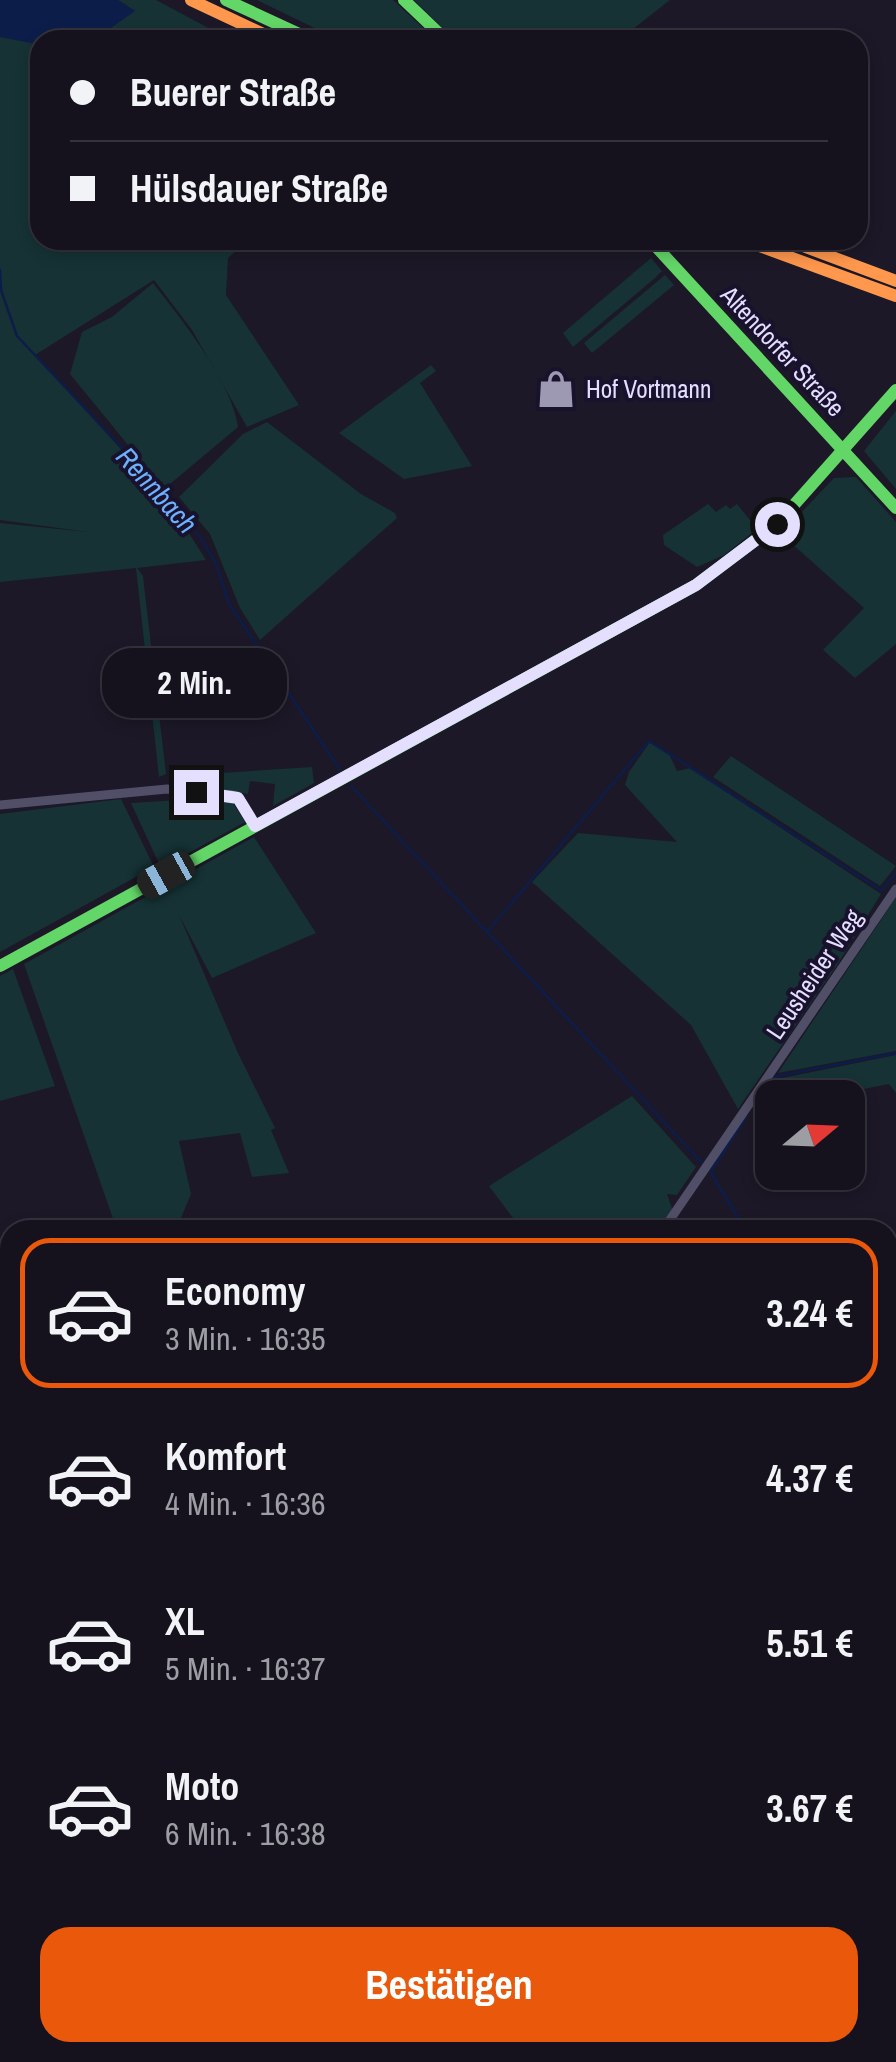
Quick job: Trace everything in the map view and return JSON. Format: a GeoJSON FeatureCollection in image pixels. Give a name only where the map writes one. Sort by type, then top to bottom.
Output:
{"type":"FeatureCollection","features":[{"type":"Feature","properties":{"kind":"main road"},"geometry":{"type":"LineString","coordinates":[[191,0],[255,30]]}},
{"type":"Feature","properties":{"kind":"main road"},"geometry":{"type":"LineString","coordinates":[[226,0],[290,30]]}},
{"type":"Feature","properties":{"kind":"main road"},"geometry":{"type":"LineString","coordinates":[[404,0],[436,30]]}},
{"type":"Feature","properties":{"kind":"main road","name":"Altendorfer Straße"},"geometry":{"type":"LineString","coordinates":[[659,250],[896,508]]}},
{"type":"Feature","properties":{"kind":"main road"},"geometry":{"type":"LineString","coordinates":[[770,250],[896,296]]}},
{"type":"Feature","properties":{"kind":"main road"},"geometry":{"type":"LineString","coordinates":[[813,250],[896,281]]}},
{"type":"Feature","properties":{"kind":"main road"},"geometry":{"type":"LineString","coordinates":[[0,966],[696,585],[777,524],[896,390]]}},
{"type":"Feature","properties":{"kind":"street"},"geometry":{"type":"LineString","coordinates":[[0,805],[166,789],[206,792],[238,798],[255,826]]}},
{"type":"Feature","properties":{"kind":"street","name":"Leusheider Weg"},"geometry":{"type":"LineString","coordinates":[[670,1220],[896,889]]}},
{"type":"Feature","properties":{"kind":"green space"},"geometry":{"type":"Polygon","coordinates":[[[118,0],[156,0],[212,30],[30,30],[30,250],[237,250],[228,258],[226,295],[299,405],[247,427],[192,330],[154,280],[35,355],[169,502],[206,560],[137,568],[143,576],[166,774],[159,777],[136,568],[0,582],[0,523],[88,532],[0,520],[0,26],[135,11],[118,0]]]}},
{"type":"Feature","properties":{"kind":"green space"},"geometry":{"type":"Polygon","coordinates":[[[257,0],[393,0],[425,30],[318,30],[257,0]]]}},
{"type":"Feature","properties":{"kind":"green space"},"geometry":{"type":"Polygon","coordinates":[[[414,0],[670,0],[632,30],[445,30],[414,0]]]}},
{"type":"Feature","properties":{"kind":"green space"},"geometry":{"type":"Polygon","coordinates":[[[651,258],[662,271],[573,347],[563,333],[651,258]]]}},
{"type":"Feature","properties":{"kind":"green space"},"geometry":{"type":"Polygon","coordinates":[[[665,275],[674,285],[592,353],[584,343],[665,275]]]}},
{"type":"Feature","properties":{"kind":"green space"},"geometry":{"type":"Polygon","coordinates":[[[153,283],[216,371],[238,427],[164,489],[70,374],[82,332],[112,317],[153,283]]]}},
{"type":"Feature","properties":{"kind":"green space"},"geometry":{"type":"Polygon","coordinates":[[[431,365],[436,371],[420,383],[472,466],[404,479],[339,433],[431,365]]]}},
{"type":"Feature","properties":{"kind":"green space"},"geometry":{"type":"Polygon","coordinates":[[[896,411],[896,489],[864,451],[896,411]]]}},
{"type":"Feature","properties":{"kind":"green space"},"geometry":{"type":"Polygon","coordinates":[[[267,422],[397,518],[260,640],[240,608],[210,534],[179,497],[243,434],[267,422]]]}},
{"type":"Feature","properties":{"kind":"green space"},"geometry":{"type":"Polygon","coordinates":[[[856,477],[896,522],[896,644],[855,678],[823,650],[864,608],[781,534],[834,478],[856,477]]]}},
{"type":"Feature","properties":{"kind":"green space"},"geometry":{"type":"Polygon","coordinates":[[[708,504],[716,512],[737,504],[757,529],[724,555],[697,567],[664,545],[663,535],[708,504]]]}},
{"type":"Feature","properties":{"kind":"green space"},"geometry":{"type":"Polygon","coordinates":[[[650,742],[669,754],[677,771],[690,768],[881,894],[738,1109],[691,1025],[532,882],[578,833],[677,842],[625,785],[629,772],[650,742]]]}},
{"type":"Feature","properties":{"kind":"green space"},"geometry":{"type":"Polygon","coordinates":[[[731,756],[896,866],[880,886],[713,777],[731,756]]]}},
{"type":"Feature","properties":{"kind":"green space"},"geometry":{"type":"Polygon","coordinates":[[[312,767],[314,783],[273,806],[275,784],[250,781],[248,794],[175,784],[174,776],[312,767]]]}},
{"type":"Feature","properties":{"kind":"green space"},"geometry":{"type":"Polygon","coordinates":[[[229,797],[245,822],[161,868],[131,803],[229,797]]]}},
{"type":"Feature","properties":{"kind":"green space"},"geometry":{"type":"Polygon","coordinates":[[[121,799],[154,867],[0,952],[0,814],[121,799]]]}},
{"type":"Feature","properties":{"kind":"green space"},"geometry":{"type":"Polygon","coordinates":[[[254,837],[316,933],[212,978],[179,915],[275,1128],[271,1130],[289,1173],[252,1177],[240,1133],[179,1141],[191,1194],[180,1220],[114,1220],[24,964],[254,837]]]}},
{"type":"Feature","properties":{"kind":"green space"},"geometry":{"type":"Polygon","coordinates":[[[896,897],[896,1051],[778,1073],[883,917],[896,897]]]}},
{"type":"Feature","properties":{"kind":"green space"},"geometry":{"type":"Polygon","coordinates":[[[13,969],[55,1086],[0,1101],[0,976],[13,969]]]}},
{"type":"Feature","properties":{"kind":"green space"},"geometry":{"type":"Polygon","coordinates":[[[896,1055],[896,1093],[889,1084],[865,1089],[865,1080],[777,1079],[896,1055]]]}},
{"type":"Feature","properties":{"kind":"green space"},"geometry":{"type":"Polygon","coordinates":[[[632,1096],[696,1167],[677,1195],[667,1194],[673,1211],[665,1220],[514,1220],[489,1186],[632,1096]]]}},
{"type":"Feature","properties":{"kind":"water"},"geometry":{"type":"Polygon","coordinates":[[[0,0],[118,0],[135,11],[110,30],[30,30],[30,43],[0,37],[0,0]]]}},
{"type":"Feature","properties":{"kind":"waterway","name":"Rennbach"},"geometry":{"type":"LineString","coordinates":[[0,270],[1,290],[17,336],[172,501],[202,540],[216,564],[229,604],[340,770]]}},
{"type":"Feature","properties":{"kind":"waterway"},"geometry":{"type":"LineString","coordinates":[[487,932],[649,741],[882,891],[896,873]]}},
{"type":"Feature","properties":{"kind":"waterway","name":"Rennbach"},"geometry":{"type":"LineString","coordinates":[[351,786],[704,1165]]}},
{"type":"Feature","properties":{"kind":"waterway"},"geometry":{"type":"LineString","coordinates":[[753,1108],[773,1077],[896,1053]]}},
{"type":"Feature","properties":{"kind":"waterway"},"geometry":{"type":"LineString","coordinates":[[712,1170],[746,1117]]}},
{"type":"Feature","properties":{"kind":"waterway","name":"Rennbach"},"geometry":{"type":"LineString","coordinates":[[710,1171],[739,1220]]}},
{"type":"Feature","properties":{"kind":"traffic: fast"},"geometry":{"type":"LineString","coordinates":[[226,0],[290,30]]}},
{"type":"Feature","properties":{"kind":"traffic: fast"},"geometry":{"type":"LineString","coordinates":[[404,0],[436,30]]}},
{"type":"Feature","properties":{"kind":"traffic: fast"},"geometry":{"type":"LineString","coordinates":[[659,250],[896,508]]}},
{"type":"Feature","properties":{"kind":"traffic: fast"},"geometry":{"type":"LineString","coordinates":[[0,966],[696,585],[777,524],[896,390]]}},
{"type":"Feature","properties":{"kind":"traffic: slow"},"geometry":{"type":"LineString","coordinates":[[191,0],[255,30]]}},
{"type":"Feature","properties":{"kind":"traffic: slow"},"geometry":{"type":"LineString","coordinates":[[770,250],[896,296]]}},
{"type":"Feature","properties":{"kind":"traffic: slow"},"geometry":{"type":"LineString","coordinates":[[814,250],[896,281]]}},
{"type":"Feature","properties":{"kind":"place","name":"Hof Vortmann"},"geometry":{"type":"Point","coordinates":[556,389]}},
{"type":"Feature","properties":{"kind":"route"},"geometry":{"type":"LineString","coordinates":[[196,792],[233,795],[255,826],[696,585],[777,524]]}}]}
